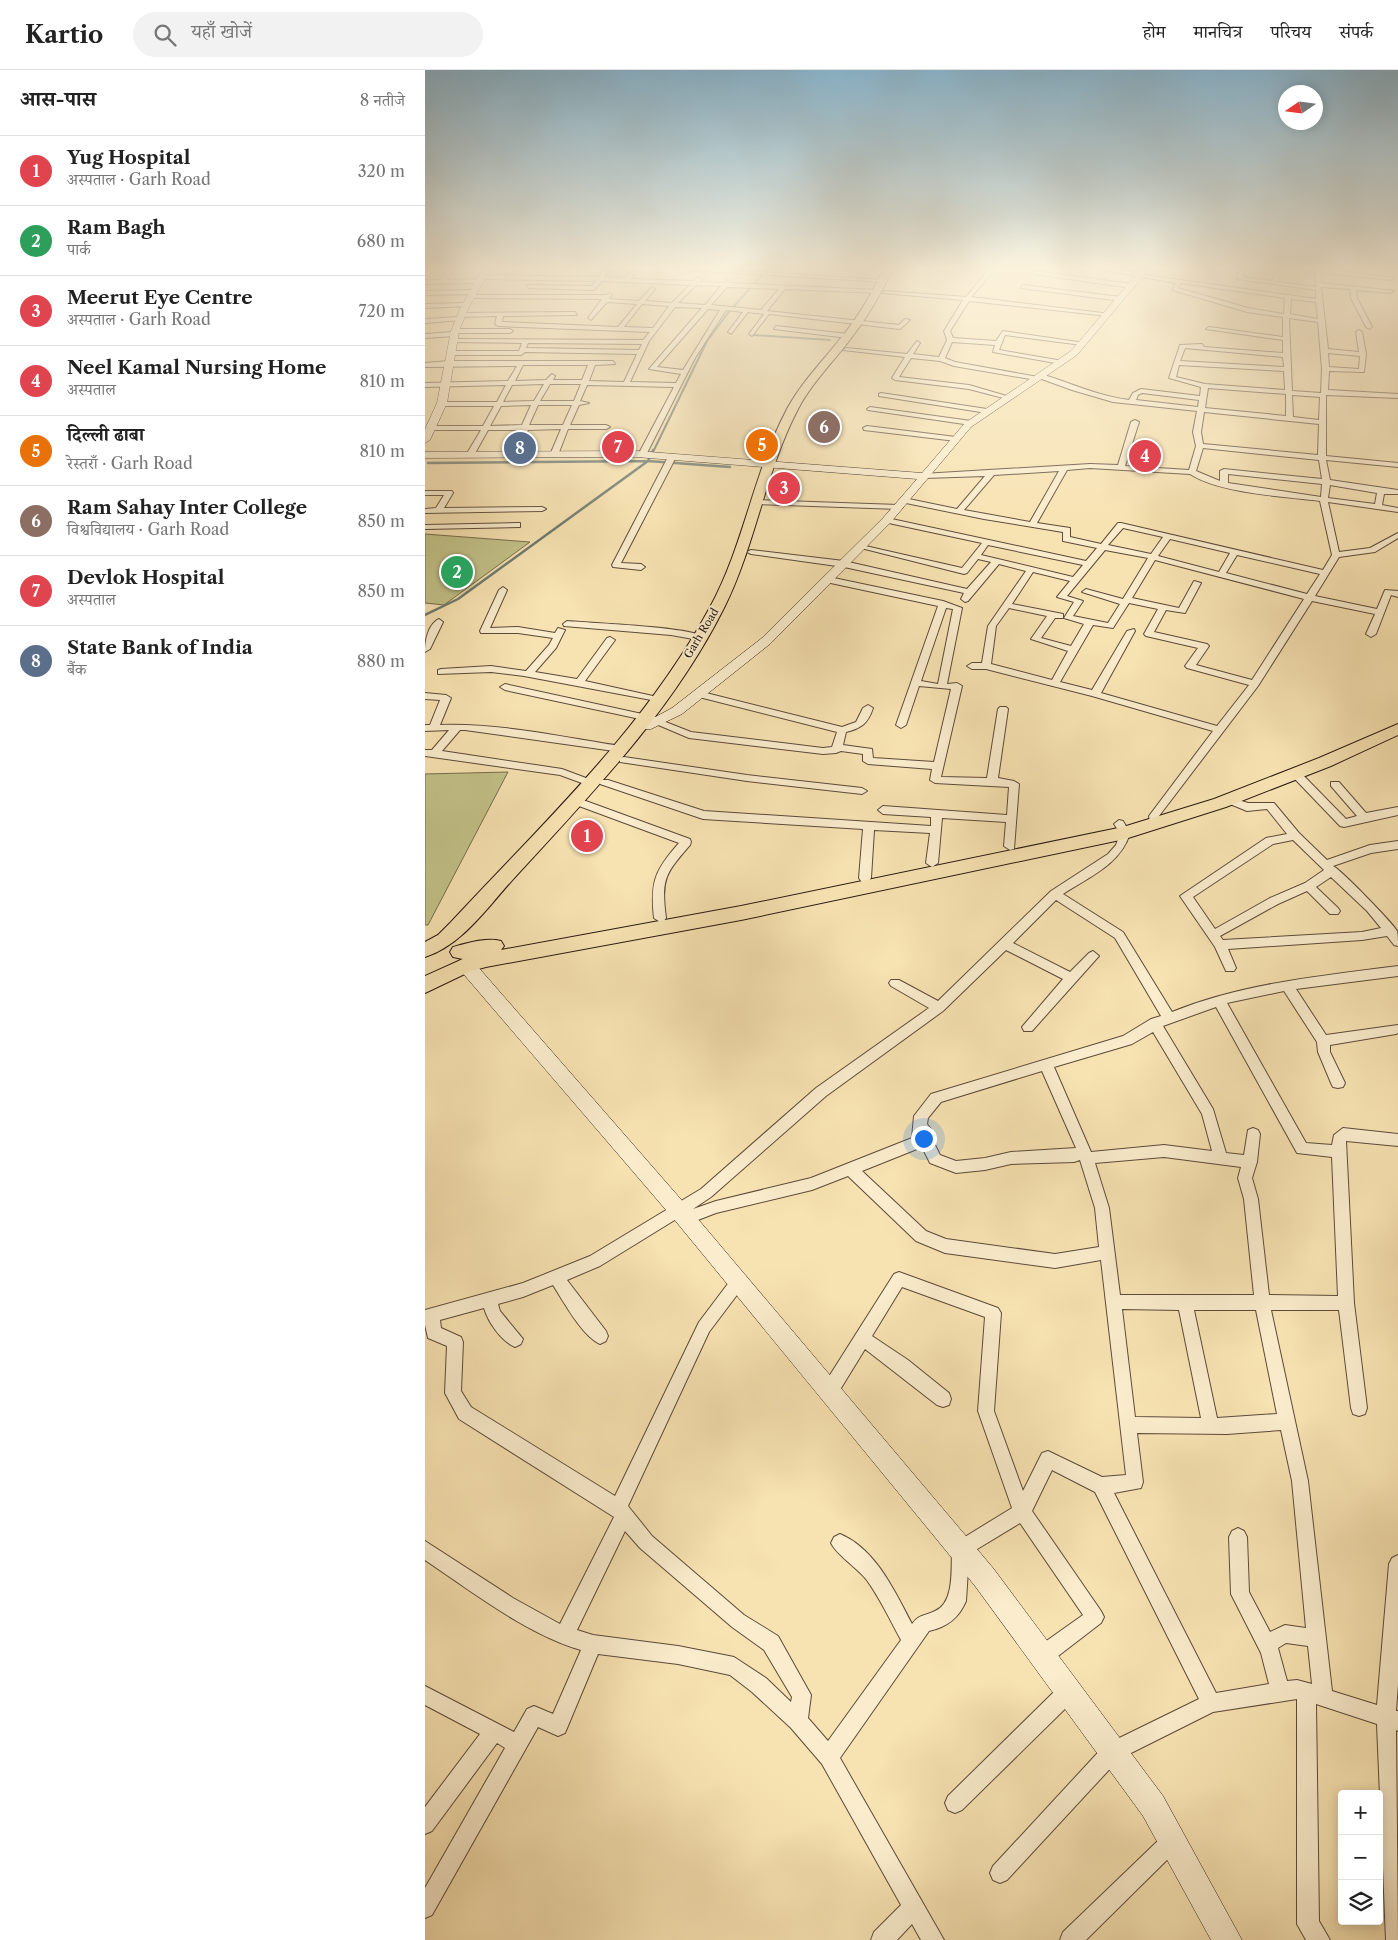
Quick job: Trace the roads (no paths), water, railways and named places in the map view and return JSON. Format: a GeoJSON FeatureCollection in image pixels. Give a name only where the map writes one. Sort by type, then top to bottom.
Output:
{"type":"FeatureCollection","features":[{"type":"Feature","properties":{"kind":"main road","name":"Garh Road"},"geometry":{"type":"LineString","coordinates":[[448,949],[651,722],[694,653],[751,552],[772,460],[798,405],[838,355]]}},
{"type":"Feature","properties":{"kind":"main road","name":"Garh Road"},"geometry":{"type":"LineString","coordinates":[[731,586],[761,503]]}},
{"type":"Feature","properties":{"kind":"main road","name":"Garh Road"},"geometry":{"type":"LineString","coordinates":[[651,722],[659,700],[694,653],[699,637],[721,607]]}},
{"type":"Feature","properties":{"kind":"main road"},"geometry":{"type":"LineString","coordinates":[[448,949],[739,909],[1155,821],[1229,800],[1398,715]]}},
{"type":"Feature","properties":{"kind":"main road"},"geometry":{"type":"LineString","coordinates":[[1155,821],[1398,729]]}},
{"type":"Feature","properties":{"kind":"main road","name":"Garh Road"},"geometry":{"type":"LineString","coordinates":[[548,835],[583,804],[597,782]]}},
{"type":"Feature","properties":{"kind":"main road"},"geometry":{"type":"LineString","coordinates":[[866,883],[932,863],[1010,846],[1122,829]]}},
{"type":"Feature","properties":{"kind":"main road"},"geometry":{"type":"LineString","coordinates":[[426,983],[448,949],[660,918],[739,909]]}},
{"type":"Feature","properties":{"kind":"street"},"geometry":{"type":"LineString","coordinates":[[425,440],[441,404],[451,355]]}},
{"type":"Feature","properties":{"kind":"street"},"geometry":{"type":"LineString","coordinates":[[627,382],[639,355]]}},
{"type":"Feature","properties":{"kind":"street"},"geometry":{"type":"LineString","coordinates":[[664,355],[652,369],[685,372]]}},
{"type":"Feature","properties":{"kind":"street"},"geometry":{"type":"LineString","coordinates":[[648,455],[677,385],[696,355]]}},
{"type":"Feature","properties":{"kind":"street"},"geometry":{"type":"LineString","coordinates":[[892,355],[941,359],[954,364],[1039,377],[1074,389],[1131,403],[1323,422]]}},
{"type":"Feature","properties":{"kind":"street"},"geometry":{"type":"LineString","coordinates":[[941,359],[943,355]]}},
{"type":"Feature","properties":{"kind":"street"},"geometry":{"type":"LineString","coordinates":[[1021,355],[1061,362]]}},
{"type":"Feature","properties":{"kind":"street"},"geometry":{"type":"LineString","coordinates":[[651,722],[677,711],[766,641],[887,520],[971,423],[1068,355]]}},
{"type":"Feature","properties":{"kind":"street"},"geometry":{"type":"LineString","coordinates":[[1179,355],[1172,378],[1205,386],[1398,396]]}},
{"type":"Feature","properties":{"kind":"street"},"geometry":{"type":"LineString","coordinates":[[1201,365],[1202,355]]}},
{"type":"Feature","properties":{"kind":"street"},"geometry":{"type":"LineString","coordinates":[[1286,355],[1290,419]]}},
{"type":"Feature","properties":{"kind":"street"},"geometry":{"type":"LineString","coordinates":[[1155,821],[1255,684],[1311,598],[1336,555],[1325,501],[1326,482],[1322,456],[1324,393],[1327,369],[1326,355]]}},
{"type":"Feature","properties":{"kind":"street"},"geometry":{"type":"LineString","coordinates":[[1327,369],[1363,372],[1363,355]]}},
{"type":"Feature","properties":{"kind":"street"},"geometry":{"type":"LineString","coordinates":[[909,357],[895,378],[945,378],[1007,397]]}},
{"type":"Feature","properties":{"kind":"street"},"geometry":{"type":"LineString","coordinates":[[425,365],[449,363],[613,363]]}},
{"type":"Feature","properties":{"kind":"street"},"geometry":{"type":"LineString","coordinates":[[513,454],[536,403],[558,363]]}},
{"type":"Feature","properties":{"kind":"street"},"geometry":{"type":"LineString","coordinates":[[554,454],[563,427],[586,382],[592,363]]}},
{"type":"Feature","properties":{"kind":"street"},"geometry":{"type":"LineString","coordinates":[[1176,363],[1286,369]]}},
{"type":"Feature","properties":{"kind":"street"},"geometry":{"type":"LineString","coordinates":[[470,455],[509,382],[521,364]]}},
{"type":"Feature","properties":{"kind":"street"},"geometry":{"type":"LineString","coordinates":[[945,378],[954,364]]}},
{"type":"Feature","properties":{"kind":"street"},"geometry":{"type":"LineString","coordinates":[[425,385],[509,382],[627,382],[677,385]]}},
{"type":"Feature","properties":{"kind":"street"},"geometry":{"type":"LineString","coordinates":[[1192,472],[1200,446],[1197,432],[1205,386]]}},
{"type":"Feature","properties":{"kind":"street"},"geometry":{"type":"LineString","coordinates":[[1131,403],[1135,394],[1141,391],[1204,398]]}},
{"type":"Feature","properties":{"kind":"street"},"geometry":{"type":"LineString","coordinates":[[881,395],[987,411]]}},
{"type":"Feature","properties":{"kind":"street"},"geometry":{"type":"LineString","coordinates":[[441,404],[586,403]]}},
{"type":"Feature","properties":{"kind":"street"},"geometry":{"type":"LineString","coordinates":[[870,409],[971,423]]}},
{"type":"Feature","properties":{"kind":"street"},"geometry":{"type":"LineString","coordinates":[[1121,467],[1135,422]]}},
{"type":"Feature","properties":{"kind":"street"},"geometry":{"type":"LineString","coordinates":[[430,428],[606,427]]}},
{"type":"Feature","properties":{"kind":"street"},"geometry":{"type":"LineString","coordinates":[[867,428],[956,439]]}},
{"type":"Feature","properties":{"kind":"street"},"geometry":{"type":"LineString","coordinates":[[1200,446],[1322,456],[1398,465]]}},
{"type":"Feature","properties":{"kind":"street"},"geometry":{"type":"LineString","coordinates":[[425,455],[648,455],[772,460],[925,476],[1064,468],[1121,467],[1192,472],[1200,477],[1224,485],[1398,510]]}},
{"type":"Feature","properties":{"kind":"street"},"geometry":{"type":"LineString","coordinates":[[641,567],[616,565],[672,457]]}},
{"type":"Feature","properties":{"kind":"street"},"geometry":{"type":"LineString","coordinates":[[1032,525],[1064,468]]}},
{"type":"Feature","properties":{"kind":"street"},"geometry":{"type":"LineString","coordinates":[[1224,485],[1224,471],[1398,492]]}},
{"type":"Feature","properties":{"kind":"street"},"geometry":{"type":"LineString","coordinates":[[958,512],[992,473]]}},
{"type":"Feature","properties":{"kind":"street"},"geometry":{"type":"LineString","coordinates":[[1378,507],[1381,490]]}},
{"type":"Feature","properties":{"kind":"street"},"geometry":{"type":"LineString","coordinates":[[425,493],[449,493],[438,511]]}},
{"type":"Feature","properties":{"kind":"street"},"geometry":{"type":"LineString","coordinates":[[761,503],[902,503],[1067,530],[1066,539],[1153,557],[1311,598],[1380,612]]}},
{"type":"Feature","properties":{"kind":"street"},"geometry":{"type":"LineString","coordinates":[[425,512],[542,509]]}},
{"type":"Feature","properties":{"kind":"street"},"geometry":{"type":"LineString","coordinates":[[887,520],[1088,564]]}},
{"type":"Feature","properties":{"kind":"street"},"geometry":{"type":"LineString","coordinates":[[1069,618],[1079,601],[1061,596],[1121,524],[1325,573]]}},
{"type":"Feature","properties":{"kind":"street"},"geometry":{"type":"LineString","coordinates":[[425,528],[517,525]]}},
{"type":"Feature","properties":{"kind":"street"},"geometry":{"type":"LineString","coordinates":[[1336,555],[1372,550],[1398,534]]}},
{"type":"Feature","properties":{"kind":"street"},"geometry":{"type":"LineString","coordinates":[[1110,626],[1168,536]]}},
{"type":"Feature","properties":{"kind":"street"},"geometry":{"type":"LineString","coordinates":[[947,586],[961,570],[964,571],[984,546]]}},
{"type":"Feature","properties":{"kind":"street"},"geometry":{"type":"LineString","coordinates":[[861,547],[964,571]]}},
{"type":"Feature","properties":{"kind":"street"},"geometry":{"type":"LineString","coordinates":[[1221,575],[1235,551]]}},
{"type":"Feature","properties":{"kind":"street"},"geometry":{"type":"LineString","coordinates":[[751,552],[845,564],[969,592]]}},
{"type":"Feature","properties":{"kind":"street"},"geometry":{"type":"LineString","coordinates":[[976,556],[1075,580]]}},
{"type":"Feature","properties":{"kind":"street"},"geometry":{"type":"LineString","coordinates":[[942,687],[958,608],[969,592],[997,561]]}},
{"type":"Feature","properties":{"kind":"street"},"geometry":{"type":"LineString","coordinates":[[986,666],[991,626],[1031,569]]}},
{"type":"Feature","properties":{"kind":"street"},"geometry":{"type":"LineString","coordinates":[[829,580],[958,608]]}},
{"type":"Feature","properties":{"kind":"street"},"geometry":{"type":"LineString","coordinates":[[1086,592],[1124,602],[1127,600],[1182,611],[1197,583]]}},
{"type":"Feature","properties":{"kind":"street"},"geometry":{"type":"LineString","coordinates":[[503,590],[484,631],[518,630],[558,636]]}},
{"type":"Feature","properties":{"kind":"street"},"geometry":{"type":"LineString","coordinates":[[1371,634],[1388,592],[1398,594]]}},
{"type":"Feature","properties":{"kind":"street"},"geometry":{"type":"LineString","coordinates":[[901,725],[943,604]]}},
{"type":"Feature","properties":{"kind":"street"},"geometry":{"type":"LineString","coordinates":[[1006,605],[1204,646],[1190,666],[1255,684]]}},
{"type":"Feature","properties":{"kind":"street"},"geometry":{"type":"LineString","coordinates":[[1149,634],[1163,607]]}},
{"type":"Feature","properties":{"kind":"street"},"geometry":{"type":"LineString","coordinates":[[1052,615],[1036,639],[1074,650]]}},
{"type":"Feature","properties":{"kind":"street"},"geometry":{"type":"LineString","coordinates":[[529,674],[553,646],[569,621],[671,632],[699,637]]}},
{"type":"Feature","properties":{"kind":"street"},"geometry":{"type":"LineString","coordinates":[[425,649],[439,622]]}},
{"type":"Feature","properties":{"kind":"street"},"geometry":{"type":"LineString","coordinates":[[1054,684],[1090,622]]}},
{"type":"Feature","properties":{"kind":"street"},"geometry":{"type":"LineString","coordinates":[[1095,694],[1131,631]]}},
{"type":"Feature","properties":{"kind":"street"},"geometry":{"type":"LineString","coordinates":[[579,683],[610,640]]}},
{"type":"Feature","properties":{"kind":"street"},"geometry":{"type":"LineString","coordinates":[[972,666],[986,666],[1095,694],[1220,730]]}},
{"type":"Feature","properties":{"kind":"street"},"geometry":{"type":"LineString","coordinates":[[441,672],[491,669],[579,683],[659,700]]}},
{"type":"Feature","properties":{"kind":"street"},"geometry":{"type":"LineString","coordinates":[[916,683],[942,687],[957,686],[935,780],[992,781],[1014,784],[1010,846]]}},
{"type":"Feature","properties":{"kind":"street"},"geometry":{"type":"LineString","coordinates":[[505,687],[651,722],[689,735],[823,751],[836,750],[841,730]]}},
{"type":"Feature","properties":{"kind":"street"},"geometry":{"type":"LineString","coordinates":[[698,694],[841,730],[858,727],[863,722],[868,708]]}},
{"type":"Feature","properties":{"kind":"street"},"geometry":{"type":"LineString","coordinates":[[425,696],[446,698],[429,728]]}},
{"type":"Feature","properties":{"kind":"street"},"geometry":{"type":"LineString","coordinates":[[992,781],[1003,709]]}},
{"type":"Feature","properties":{"kind":"street"},"geometry":{"type":"LineString","coordinates":[[429,728],[457,727],[504,732],[747,778],[862,791]]}},
{"type":"Feature","properties":{"kind":"street"},"geometry":{"type":"LineString","coordinates":[[430,753],[457,727]]}},
{"type":"Feature","properties":{"kind":"street"},"geometry":{"type":"LineString","coordinates":[[837,747],[868,752],[868,761],[938,766]]}},
{"type":"Feature","properties":{"kind":"street"},"geometry":{"type":"LineString","coordinates":[[430,753],[562,772],[703,815],[936,830]]}},
{"type":"Feature","properties":{"kind":"street"},"geometry":{"type":"LineString","coordinates":[[1286,773],[1344,822],[1398,811]]}},
{"type":"Feature","properties":{"kind":"street"},"geometry":{"type":"LineString","coordinates":[[1335,784],[1364,817]]}},
{"type":"Feature","properties":{"kind":"street"},"geometry":{"type":"LineString","coordinates":[[1229,800],[1247,807],[1270,805],[1295,836],[1330,867],[1391,931],[1398,942]]}},
{"type":"Feature","properties":{"kind":"street"},"geometry":{"type":"LineString","coordinates":[[583,804],[685,842],[659,874],[656,889],[660,918]]}},
{"type":"Feature","properties":{"kind":"street"},"geometry":{"type":"LineString","coordinates":[[883,810],[1011,819]]}},
{"type":"Feature","properties":{"kind":"street"},"geometry":{"type":"LineString","coordinates":[[932,863],[937,814]]}},
{"type":"Feature","properties":{"kind":"street"},"geometry":{"type":"LineString","coordinates":[[866,883],[869,827]]}},
{"type":"Feature","properties":{"kind":"street"},"geometry":{"type":"LineString","coordinates":[[798,1721],[802,1695],[771,1643],[738,1621],[646,1542],[621,1512],[465,1413],[453,1393],[455,1342],[434,1333],[428,1315],[523,1290],[556,1277],[595,1261],[681,1214],[821,1092],[939,1008],[1055,894],[1112,857],[1121,846],[1122,829]]}},
{"type":"Feature","properties":{"kind":"street"},"geometry":{"type":"LineString","coordinates":[[1230,968],[1217,940],[1187,896],[1270,842],[1295,836]]}},
{"type":"Feature","properties":{"kind":"street"},"geometry":{"type":"LineString","coordinates":[[1217,940],[1275,901],[1309,886],[1330,867],[1371,849],[1398,845]]}},
{"type":"Feature","properties":{"kind":"street"},"geometry":{"type":"LineString","coordinates":[[1309,886],[1334,911]]}},
{"type":"Feature","properties":{"kind":"street"},"geometry":{"type":"LineString","coordinates":[[1055,894],[1119,935],[1169,1018]]}},
{"type":"Feature","properties":{"kind":"street"},"geometry":{"type":"LineString","coordinates":[[1217,940],[1362,936],[1391,931]]}},
{"type":"Feature","properties":{"kind":"street"},"geometry":{"type":"LineString","coordinates":[[1004,944],[1071,978]]}},
{"type":"Feature","properties":{"kind":"street"},"geometry":{"type":"LineString","coordinates":[[448,949],[681,1214],[961,1550],[1153,1806],[1219,1936]]}},
{"type":"Feature","properties":{"kind":"street"},"geometry":{"type":"LineString","coordinates":[[1028,1027],[1093,956]]}},
{"type":"Feature","properties":{"kind":"street"},"geometry":{"type":"LineString","coordinates":[[681,1214],[716,1208],[812,1184],[919,1142],[921,1116],[936,1098],[1127,1040],[1155,1023],[1169,1018],[1220,1002],[1287,986],[1398,971]]}},
{"type":"Feature","properties":{"kind":"street"},"geometry":{"type":"LineString","coordinates":[[895,983],[939,1008]]}},
{"type":"Feature","properties":{"kind":"street"},"geometry":{"type":"LineString","coordinates":[[1287,986],[1323,1041],[1324,1052],[1338,1083]]}},
{"type":"Feature","properties":{"kind":"street"},"geometry":{"type":"LineString","coordinates":[[1220,1002],[1303,1149],[1339,1152]]}},
{"type":"Feature","properties":{"kind":"street"},"geometry":{"type":"LineString","coordinates":[[1155,1023],[1208,1113],[1221,1158]]}},
{"type":"Feature","properties":{"kind":"street"},"geometry":{"type":"LineString","coordinates":[[1323,1041],[1396,1029]]}},
{"type":"Feature","properties":{"kind":"street"},"geometry":{"type":"LineString","coordinates":[[1046,1064],[1087,1158],[1164,1152],[1250,1162]]}},
{"type":"Feature","properties":{"kind":"street"},"geometry":{"type":"LineString","coordinates":[[920,1124],[927,1134],[926,1141],[935,1159],[956,1167],[985,1164],[1011,1158],[1074,1156],[1084,1151]]}},
{"type":"Feature","properties":{"kind":"street"},"geometry":{"type":"LineString","coordinates":[[1253,1134],[1250,1162],[1245,1178],[1251,1199],[1262,1303],[1300,1481],[1316,1638],[1308,1924],[1319,1940]]}},
{"type":"Feature","properties":{"kind":"street"},"geometry":{"type":"LineString","coordinates":[[1359,1408],[1346,1303],[1339,1138],[1343,1134],[1398,1140]]}},
{"type":"Feature","properties":{"kind":"street"},"geometry":{"type":"LineString","coordinates":[[961,1550],[1022,1512],[1049,1459],[1101,1486],[1135,1482],[1102,1208],[1084,1151]]}},
{"type":"Feature","properties":{"kind":"street"},"geometry":{"type":"LineString","coordinates":[[850,1169],[921,1236],[945,1246],[1055,1261],[1107,1252]]}},
{"type":"Feature","properties":{"kind":"street"},"geometry":{"type":"LineString","coordinates":[[556,1277],[580,1312],[600,1336]]}},
{"type":"Feature","properties":{"kind":"street"},"geometry":{"type":"LineString","coordinates":[[829,1392],[899,1279],[993,1313],[986,1411],[1022,1512],[1095,1617],[1042,1656]]}},
{"type":"Feature","properties":{"kind":"street"},"geometry":{"type":"LineString","coordinates":[[563,1636],[704,1327],[738,1282]]}},
{"type":"Feature","properties":{"kind":"street"},"geometry":{"type":"LineString","coordinates":[[489,1299],[495,1315],[515,1338]]}},
{"type":"Feature","properties":{"kind":"street"},"geometry":{"type":"LineString","coordinates":[[1113,1302],[1346,1303]]}},
{"type":"Feature","properties":{"kind":"street"},"geometry":{"type":"LineString","coordinates":[[1185,1302],[1211,1426]]}},
{"type":"Feature","properties":{"kind":"street"},"geometry":{"type":"LineString","coordinates":[[862,1338],[902,1366],[943,1399]]}},
{"type":"Feature","properties":{"kind":"street"},"geometry":{"type":"LineString","coordinates":[[1128,1425],[1211,1426],[1260,1424],[1286,1420]]}},
{"type":"Feature","properties":{"kind":"street"},"geometry":{"type":"LineString","coordinates":[[1101,1486],[1211,1703]]}},
{"type":"Feature","properties":{"kind":"street"},"geometry":{"type":"LineString","coordinates":[[1238,1537],[1240,1594],[1266,1644],[1279,1692]]}},
{"type":"Feature","properties":{"kind":"street"},"geometry":{"type":"LineString","coordinates":[[840,1543],[855,1552],[870,1568],[911,1641]]}},
{"type":"Feature","properties":{"kind":"street"},"geometry":{"type":"LineString","coordinates":[[425,1550],[507,1604],[563,1636],[593,1644],[677,1655],[734,1666],[759,1685],[798,1721],[829,1757],[933,1940]]}},
{"type":"Feature","properties":{"kind":"street"},"geometry":{"type":"LineString","coordinates":[[829,1757],[923,1623],[942,1619],[957,1601],[961,1550]]}},
{"type":"Feature","properties":{"kind":"street"},"geometry":{"type":"LineString","coordinates":[[1397,1940],[1392,1719],[1398,1564]]}},
{"type":"Feature","properties":{"kind":"street"},"geometry":{"type":"LineString","coordinates":[[1266,1644],[1285,1634],[1316,1638]]}},
{"type":"Feature","properties":{"kind":"street"},"geometry":{"type":"LineString","coordinates":[[425,1908],[533,1716],[558,1726],[593,1644]]}},
{"type":"Feature","properties":{"kind":"street"},"geometry":{"type":"LineString","coordinates":[[1000,1873],[1112,1752],[1211,1703],[1297,1689],[1392,1719]]}},
{"type":"Feature","properties":{"kind":"street"},"geometry":{"type":"LineString","coordinates":[[955,1803],[1068,1692]]}},
{"type":"Feature","properties":{"kind":"street"},"geometry":{"type":"LineString","coordinates":[[425,1695],[518,1744]]}},
{"type":"Feature","properties":{"kind":"street"},"geometry":{"type":"LineString","coordinates":[[425,1824],[494,1732]]}},
{"type":"Feature","properties":{"kind":"street"},"geometry":{"type":"LineString","coordinates":[[1071,1940],[1172,1841]]}},
{"type":"Feature","properties":{"kind":"street"},"geometry":{"type":"LineString","coordinates":[[881,1940],[914,1907]]}},
{"type":"Feature","properties":{"kind":"waterway"},"geometry":{"type":"LineString","coordinates":[[653,452],[700,355]]}},
{"type":"Feature","properties":{"kind":"waterway"},"geometry":{"type":"LineString","coordinates":[[648,461],[653,450]]}},
{"type":"Feature","properties":{"kind":"waterway"},"geometry":{"type":"LineString","coordinates":[[425,615],[458,599],[648,461]]}},
{"type":"Feature","properties":{"kind":"waterway"},"geometry":{"type":"LineString","coordinates":[[428,463],[648,461]]}},
{"type":"Feature","properties":{"kind":"waterway"},"geometry":{"type":"LineString","coordinates":[[648,461],[730,467]]}},
{"type":"Feature","properties":{"kind":"place","name":"Ram Sahay Inter College"},"geometry":{"type":"Point","coordinates":[824,427]}},
{"type":"Feature","properties":{"kind":"place","name":"दिल्ली ढाबा"},"geometry":{"type":"Point","coordinates":[762,445]}},
{"type":"Feature","properties":{"kind":"place","name":"Devlok Hospital"},"geometry":{"type":"Point","coordinates":[618,447]}},
{"type":"Feature","properties":{"kind":"place","name":"State Bank of India"},"geometry":{"type":"Point","coordinates":[520,448]}},
{"type":"Feature","properties":{"kind":"place","name":"Neel Kamal Nursing Home"},"geometry":{"type":"Point","coordinates":[1145,456]}},
{"type":"Feature","properties":{"kind":"place","name":"Meerut Eye Centre"},"geometry":{"type":"Point","coordinates":[784,488]}},
{"type":"Feature","properties":{"kind":"place","name":"Ram Bagh"},"geometry":{"type":"Point","coordinates":[457,572]}},
{"type":"Feature","properties":{"kind":"place","name":"Yug Hospital"},"geometry":{"type":"Point","coordinates":[587,836]}}]}
